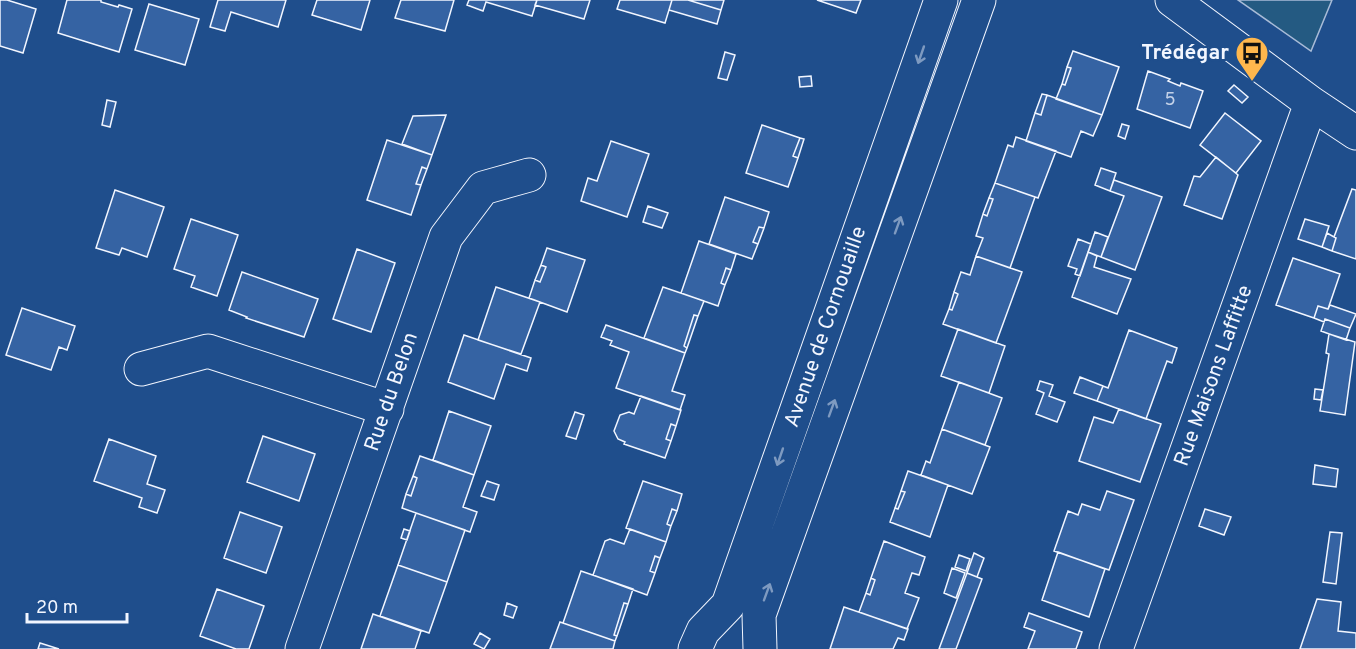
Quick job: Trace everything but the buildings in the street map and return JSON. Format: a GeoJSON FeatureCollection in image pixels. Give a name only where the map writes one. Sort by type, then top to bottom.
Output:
{"type":"FeatureCollection","features":[{"type":"Feature","properties":{"kind":"street","name":"Avenue de Cornouaille"},"geometry":{"type":"LineString","coordinates":[[701,647],[703,631],[728,605],[940,0]]}},
{"type":"Feature","properties":{"kind":"street","name":"Avenue de Cornouaille"},"geometry":{"type":"LineString","coordinates":[[759,649],[759,615],[979,0]]}},
{"type":"Feature","properties":{"kind":"street"},"geometry":{"type":"LineString","coordinates":[[1172,0],[1311,103],[1356,133]]}},
{"type":"Feature","properties":{"kind":"street","name":"Rue Maisons Laffitte"},"geometry":{"type":"LineString","coordinates":[[1116,649],[1311,103]]}},
{"type":"Feature","properties":{"kind":"street","name":"Rue du Belon"},"geometry":{"type":"LineString","coordinates":[[302,649],[446,237],[483,188],[529,175]]}},
{"type":"Feature","properties":{"kind":"street"},"geometry":{"type":"LineString","coordinates":[[141,369],[208,351],[387,409]]}},
{"type":"Feature","properties":{"kind":"shaded area"},"geometry":{"type":"Polygon","coordinates":[[[1238,0],[1332,0],[1311,51],[1238,0]]]}},
{"type":"Feature","properties":{"kind":"place","name":"Trédégar"},"geometry":{"type":"Point","coordinates":[1252,82]}}]}
